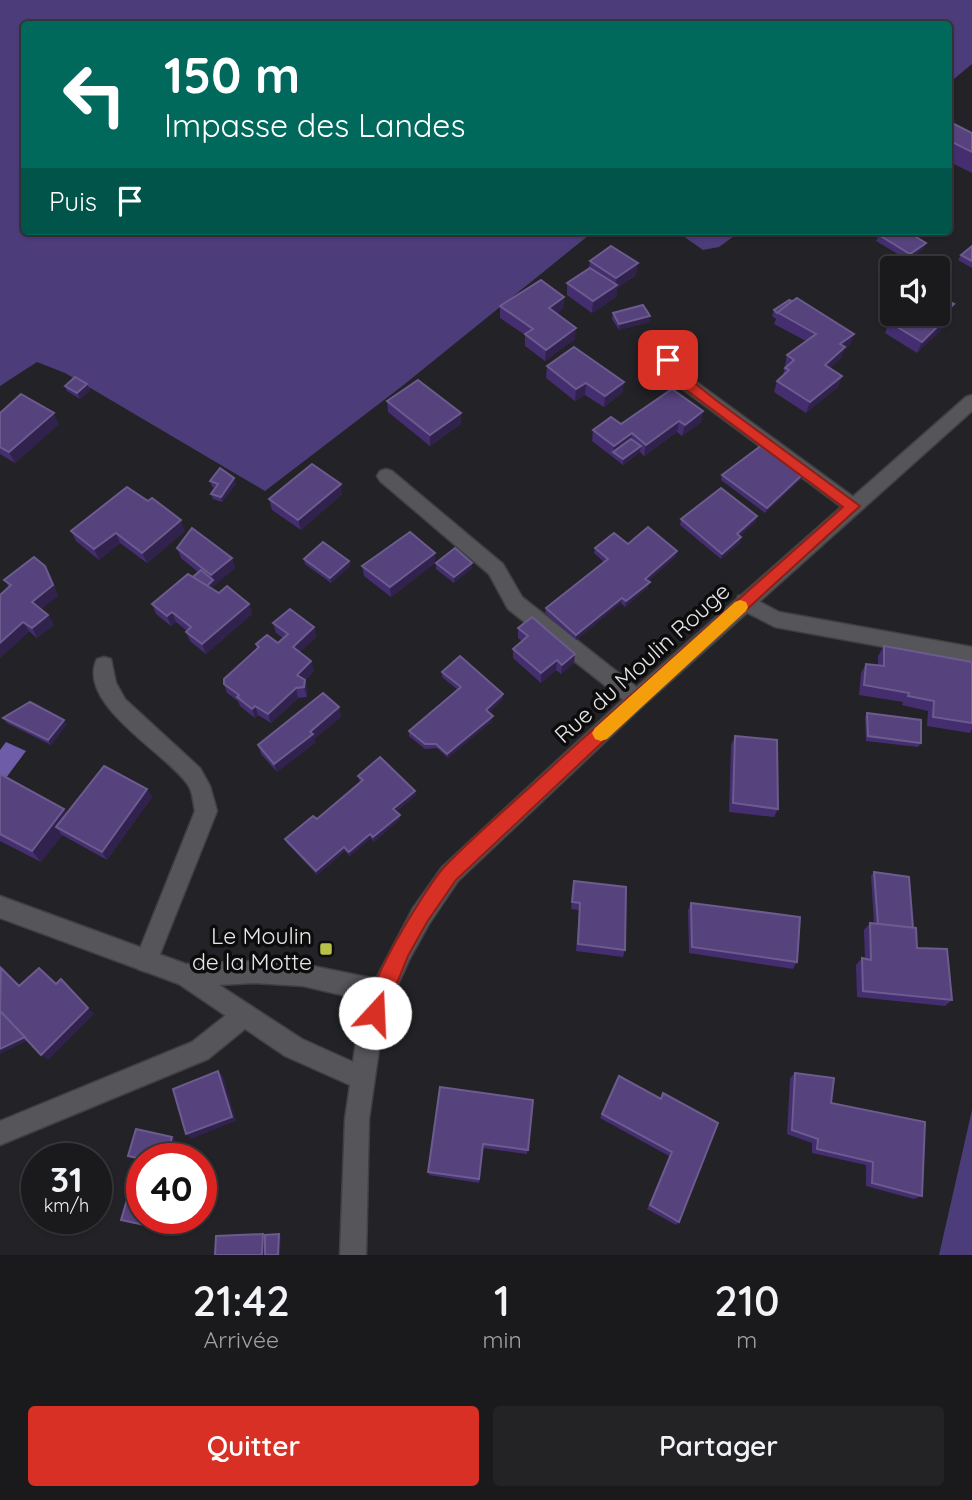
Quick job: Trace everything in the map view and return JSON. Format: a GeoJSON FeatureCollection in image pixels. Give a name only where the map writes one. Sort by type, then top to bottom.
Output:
{"type":"FeatureCollection","features":[{"type":"Feature","properties":{"kind":"street"},"geometry":{"type":"LineString","coordinates":[[658,344],[678,377],[853,506]]}},
{"type":"Feature","properties":{"kind":"street","name":"Rue du Moulin Rouge"},"geometry":{"type":"LineString","coordinates":[[353,1255],[361,1077],[369,1035],[382,992],[421,916],[450,874],[637,699],[972,401]]}},
{"type":"Feature","properties":{"kind":"street"},"geometry":{"type":"LineString","coordinates":[[386,476],[496,569],[515,603],[637,699]]}},
{"type":"Feature","properties":{"kind":"street"},"geometry":{"type":"LineString","coordinates":[[745,602],[775,619],[972,655]]}},
{"type":"Feature","properties":{"kind":"street"},"geometry":{"type":"LineString","coordinates":[[104,665],[106,685],[118,705],[193,775],[204,797],[206,811],[146,961]]}},
{"type":"Feature","properties":{"kind":"street"},"geometry":{"type":"LineString","coordinates":[[0,907],[186,975],[243,1016],[338,1071],[361,1077]]}},
{"type":"Feature","properties":{"kind":"street"},"geometry":{"type":"LineString","coordinates":[[186,975],[253,972],[303,975],[382,992]]}},
{"type":"Feature","properties":{"kind":"street"},"geometry":{"type":"LineString","coordinates":[[0,1133],[200,1051],[243,1016]]}},
{"type":"Feature","properties":{"kind":"shaded area"},"geometry":{"type":"Polygon","coordinates":[[[0,0],[972,0],[972,64],[952,81],[952,21],[21,21],[21,235],[589,235],[401,387],[265,491],[65,373],[37,362],[0,386],[0,0]]]}},
{"type":"Feature","properties":{"kind":"shaded area"},"geometry":{"type":"Polygon","coordinates":[[[682,235],[736,235],[719,247],[703,250],[682,235]]]}},
{"type":"Feature","properties":{"kind":"shaded area"},"geometry":{"type":"Polygon","coordinates":[[[6,742],[26,751],[0,786],[0,750],[6,742]]]}},
{"type":"Feature","properties":{"kind":"shaded area"},"geometry":{"type":"Polygon","coordinates":[[[972,1110],[972,1255],[939,1255],[972,1110]]]}},
{"type":"Feature","properties":{"kind":"building"},"geometry":{"type":"Polygon","coordinates":[[[952,123],[972,133],[972,152],[952,142],[952,123]]]}},
{"type":"Feature","properties":{"kind":"building"},"geometry":{"type":"Polygon","coordinates":[[[879,235],[913,235],[926,243],[910,254],[879,235]]]}},
{"type":"Feature","properties":{"kind":"building"},"geometry":{"type":"Polygon","coordinates":[[[611,246],[638,263],[616,278],[590,261],[611,246]]]}},
{"type":"Feature","properties":{"kind":"building"},"geometry":{"type":"Polygon","coordinates":[[[972,246],[972,261],[961,255],[972,246]]]}},
{"type":"Feature","properties":{"kind":"building"},"geometry":{"type":"Polygon","coordinates":[[[590,268],[617,285],[593,301],[567,283],[590,268]]]}},
{"type":"Feature","properties":{"kind":"building"},"geometry":{"type":"Polygon","coordinates":[[[541,280],[564,297],[549,308],[576,328],[546,350],[525,334],[533,329],[500,306],[541,280]]]}},
{"type":"Feature","properties":{"kind":"building"},"geometry":{"type":"Polygon","coordinates":[[[797,298],[854,334],[840,344],[845,347],[825,365],[842,376],[810,402],[777,381],[789,370],[785,368],[794,360],[787,355],[816,334],[777,312],[797,298]]]}},
{"type":"Feature","properties":{"kind":"building"},"geometry":{"type":"Polygon","coordinates":[[[789,300],[792,301],[777,313],[774,310],[789,300]]]}},
{"type":"Feature","properties":{"kind":"building"},"geometry":{"type":"Polygon","coordinates":[[[643,305],[650,316],[619,324],[613,313],[643,305]]]}},
{"type":"Feature","properties":{"kind":"building"},"geometry":{"type":"Polygon","coordinates":[[[896,326],[938,326],[922,342],[896,326]]]}},
{"type":"Feature","properties":{"kind":"building"},"geometry":{"type":"Polygon","coordinates":[[[574,347],[624,382],[605,396],[586,383],[576,389],[547,366],[574,347]]]}},
{"type":"Feature","properties":{"kind":"building"},"geometry":{"type":"Polygon","coordinates":[[[75,377],[87,384],[77,393],[65,386],[75,377]]]}},
{"type":"Feature","properties":{"kind":"building"},"geometry":{"type":"Polygon","coordinates":[[[418,380],[461,413],[430,435],[387,401],[418,380]]]}},
{"type":"Feature","properties":{"kind":"building"},"geometry":{"type":"Polygon","coordinates":[[[672,389],[703,411],[685,425],[679,421],[646,445],[632,433],[614,446],[593,430],[611,417],[621,424],[672,389]]]}},
{"type":"Feature","properties":{"kind":"building"},"geometry":{"type":"Polygon","coordinates":[[[21,394],[54,413],[9,452],[0,447],[0,413],[21,394]]]}},
{"type":"Feature","properties":{"kind":"building"},"geometry":{"type":"Polygon","coordinates":[[[631,439],[641,446],[623,459],[613,452],[631,439]]]}},
{"type":"Feature","properties":{"kind":"building"},"geometry":{"type":"Polygon","coordinates":[[[762,445],[803,474],[767,508],[722,475],[762,445]]]}},
{"type":"Feature","properties":{"kind":"building"},"geometry":{"type":"Polygon","coordinates":[[[312,464],[341,484],[298,520],[269,499],[312,464]]]}},
{"type":"Feature","properties":{"kind":"building"},"geometry":{"type":"Polygon","coordinates":[[[220,468],[234,478],[221,497],[211,494],[218,484],[210,481],[220,468]]]}},
{"type":"Feature","properties":{"kind":"building"},"geometry":{"type":"Polygon","coordinates":[[[127,487],[148,501],[152,498],[181,520],[142,553],[116,533],[94,549],[71,531],[127,487]]]}},
{"type":"Feature","properties":{"kind":"building"},"geometry":{"type":"Polygon","coordinates":[[[721,488],[757,516],[737,534],[741,537],[722,554],[681,519],[721,488]]]}},
{"type":"Feature","properties":{"kind":"building"},"geometry":{"type":"Polygon","coordinates":[[[648,527],[677,551],[645,579],[650,582],[626,601],[622,598],[576,635],[546,608],[608,559],[595,548],[614,533],[628,544],[648,527]]]}},
{"type":"Feature","properties":{"kind":"building"},"geometry":{"type":"Polygon","coordinates":[[[192,528],[232,558],[211,575],[177,548],[192,528]]]}},
{"type":"Feature","properties":{"kind":"building"},"geometry":{"type":"Polygon","coordinates":[[[410,532],[435,553],[390,587],[362,566],[410,532]]]}},
{"type":"Feature","properties":{"kind":"building"},"geometry":{"type":"Polygon","coordinates":[[[323,542],[349,561],[330,578],[304,559],[323,542]]]}},
{"type":"Feature","properties":{"kind":"building"},"geometry":{"type":"Polygon","coordinates":[[[455,548],[472,563],[454,577],[436,563],[455,548]]]}},
{"type":"Feature","properties":{"kind":"building"},"geometry":{"type":"Polygon","coordinates":[[[34,557],[45,566],[53,585],[32,602],[48,615],[32,628],[23,622],[0,643],[0,595],[11,585],[4,580],[34,557]]]}},
{"type":"Feature","properties":{"kind":"building"},"geometry":{"type":"Polygon","coordinates":[[[201,570],[213,580],[207,586],[193,577],[201,570]]]}},
{"type":"Feature","properties":{"kind":"building"},"geometry":{"type":"Polygon","coordinates":[[[188,574],[219,593],[227,586],[249,604],[202,644],[186,632],[191,627],[172,612],[167,616],[152,604],[188,574]]]}},
{"type":"Feature","properties":{"kind":"building"},"geometry":{"type":"Polygon","coordinates":[[[290,609],[314,627],[293,647],[311,661],[297,675],[305,680],[304,687],[296,688],[268,714],[255,706],[252,709],[224,684],[224,679],[259,647],[256,644],[267,635],[278,643],[288,634],[273,623],[290,609]]]}},
{"type":"Feature","properties":{"kind":"building"},"geometry":{"type":"Polygon","coordinates":[[[532,617],[575,654],[562,665],[557,660],[541,673],[513,649],[528,636],[518,628],[532,617]]]}},
{"type":"Feature","properties":{"kind":"building"},"geometry":{"type":"Polygon","coordinates":[[[884,646],[972,662],[972,723],[933,717],[934,701],[908,696],[909,693],[864,685],[866,664],[884,666],[884,646]]]}},
{"type":"Feature","properties":{"kind":"building"},"geometry":{"type":"Polygon","coordinates":[[[460,656],[503,694],[486,710],[493,716],[447,754],[436,744],[425,744],[409,731],[461,687],[442,672],[460,656]]]}},
{"type":"Feature","properties":{"kind":"building"},"geometry":{"type":"Polygon","coordinates":[[[323,693],[339,707],[310,732],[313,734],[274,764],[258,745],[323,693]]]}},
{"type":"Feature","properties":{"kind":"building"},"geometry":{"type":"Polygon","coordinates":[[[30,702],[64,720],[48,740],[3,718],[30,702]]]}},
{"type":"Feature","properties":{"kind":"building"},"geometry":{"type":"Polygon","coordinates":[[[867,713],[921,720],[921,743],[868,736],[867,713]]]}},
{"type":"Feature","properties":{"kind":"building"},"geometry":{"type":"Polygon","coordinates":[[[735,736],[777,740],[778,809],[733,803],[735,736]]]}},
{"type":"Feature","properties":{"kind":"building"},"geometry":{"type":"Polygon","coordinates":[[[380,757],[415,791],[393,809],[400,815],[373,837],[370,834],[349,852],[344,847],[316,871],[285,839],[313,816],[317,819],[363,780],[358,776],[380,757]]]}},
{"type":"Feature","properties":{"kind":"building"},"geometry":{"type":"Polygon","coordinates":[[[104,766],[147,789],[102,852],[56,827],[104,766]]]}},
{"type":"Feature","properties":{"kind":"building"},"geometry":{"type":"Polygon","coordinates":[[[0,774],[64,809],[32,851],[0,834],[0,774]]]}},
{"type":"Feature","properties":{"kind":"building"},"geometry":{"type":"Polygon","coordinates":[[[874,872],[909,877],[913,928],[878,924],[874,872]]]}},
{"type":"Feature","properties":{"kind":"building"},"geometry":{"type":"Polygon","coordinates":[[[574,881],[626,887],[625,950],[578,944],[580,903],[572,902],[574,881]]]}},
{"type":"Feature","properties":{"kind":"building"},"geometry":{"type":"Polygon","coordinates":[[[691,903],[800,917],[797,962],[692,947],[691,903]]]}},
{"type":"Feature","properties":{"kind":"building"},"geometry":{"type":"Polygon","coordinates":[[[870,923],[916,928],[917,948],[947,949],[952,1000],[863,991],[862,958],[871,960],[870,923]]]}},
{"type":"Feature","properties":{"kind":"building"},"geometry":{"type":"Polygon","coordinates":[[[1,968],[19,986],[39,968],[56,984],[61,979],[88,1008],[41,1055],[0,1011],[1,968]]]}},
{"type":"Feature","properties":{"kind":"building"},"geometry":{"type":"Polygon","coordinates":[[[0,1011],[25,1037],[0,1049],[0,1011]]]}},
{"type":"Feature","properties":{"kind":"building"},"geometry":{"type":"Polygon","coordinates":[[[218,1071],[232,1117],[186,1134],[173,1089],[218,1071]]]}},
{"type":"Feature","properties":{"kind":"building"},"geometry":{"type":"Polygon","coordinates":[[[795,1073],[834,1078],[831,1103],[925,1122],[922,1196],[872,1183],[873,1162],[817,1149],[818,1139],[792,1130],[795,1073]]]}},
{"type":"Feature","properties":{"kind":"building"},"geometry":{"type":"Polygon","coordinates":[[[619,1076],[661,1099],[663,1093],[718,1123],[679,1222],[650,1205],[672,1152],[602,1114],[619,1076]]]}},
{"type":"Feature","properties":{"kind":"building"},"geometry":{"type":"Polygon","coordinates":[[[440,1087],[533,1100],[528,1150],[483,1144],[479,1179],[428,1172],[440,1087]]]}},
{"type":"Feature","properties":{"kind":"building"},"geometry":{"type":"Polygon","coordinates":[[[136,1129],[172,1137],[170,1143],[132,1143],[136,1129]]]}},
{"type":"Feature","properties":{"kind":"building"},"geometry":{"type":"Polygon","coordinates":[[[126,1203],[126,1221],[121,1220],[126,1203]]]}},
{"type":"Feature","properties":{"kind":"building"},"geometry":{"type":"Polygon","coordinates":[[[263,1234],[262,1255],[215,1255],[216,1236],[263,1234]]]}},
{"type":"Feature","properties":{"kind":"building"},"geometry":{"type":"Polygon","coordinates":[[[279,1234],[278,1255],[265,1255],[265,1235],[279,1234]]]}},
{"type":"Feature","properties":{"kind":"slow traffic"},"geometry":{"type":"LineString","coordinates":[[601,733],[740,607]]}},
{"type":"Feature","properties":{"kind":"place","name":"Le Moulin de la Motte"},"geometry":{"type":"Point","coordinates":[326,949]}},
{"type":"Feature","properties":{"kind":"route"},"geometry":{"type":"LineString","coordinates":[[375,1013],[402,950],[450,874],[637,699],[853,506],[712,405],[678,377],[668,360]]}}]}
